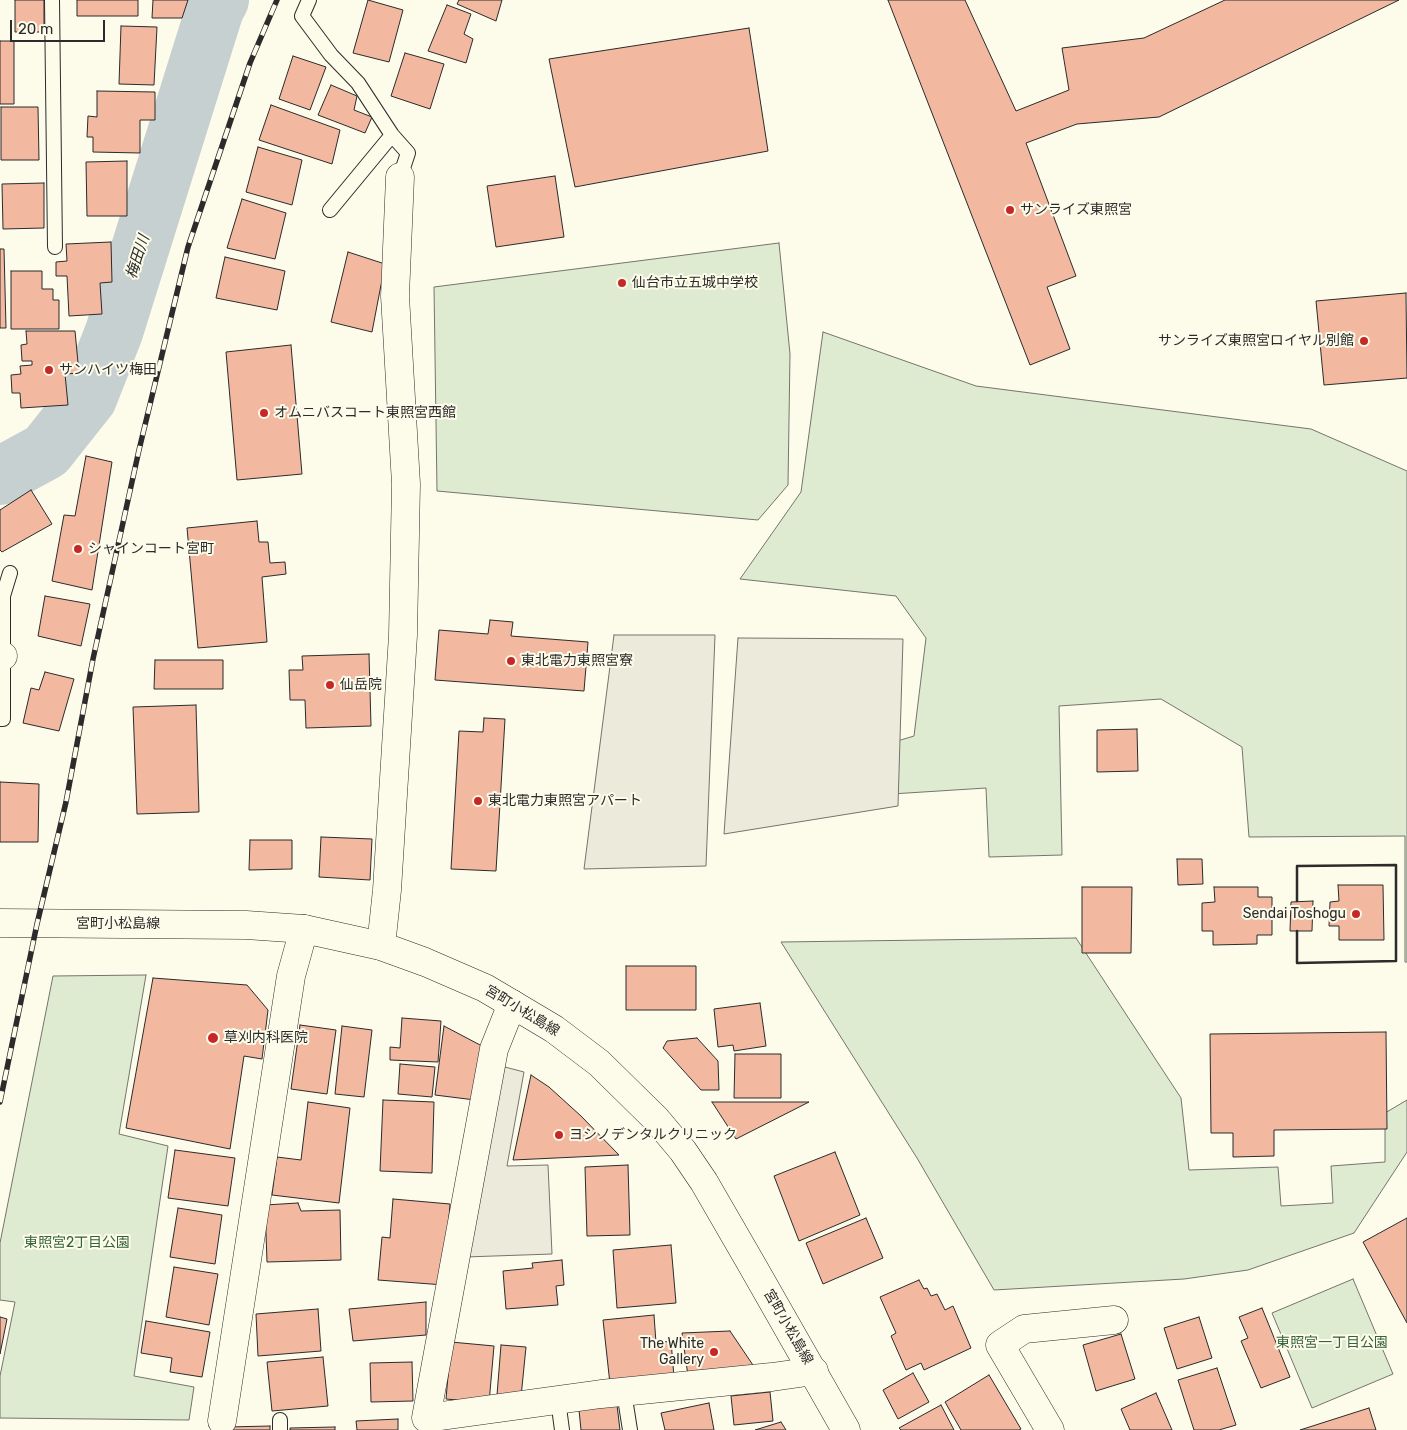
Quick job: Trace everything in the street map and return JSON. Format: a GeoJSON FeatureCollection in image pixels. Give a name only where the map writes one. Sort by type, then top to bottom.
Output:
{"type":"FeatureCollection","features":[{"type":"Feature","properties":{"kind":"street"},"geometry":{"type":"LineString","coordinates":[[381,946],[387,890],[403,635],[406,484],[395,296],[400,177]]}},
{"type":"Feature","properties":{"kind":"street","name":"宮町小松島線"},"geometry":{"type":"LineString","coordinates":[[0,923],[246,925],[304,930],[381,946],[426,962],[485,988],[554,1029],[599,1063],[656,1119],[683,1151],[704,1182],[814,1371],[846,1430]]}},
{"type":"Feature","properties":{"kind":"street"},"geometry":{"type":"LineString","coordinates":[[222,1421],[291,976],[304,930]]}},
{"type":"Feature","properties":{"kind":"street"},"geometry":{"type":"LineString","coordinates":[[512,1004],[494,1049],[426,1424],[558,1400],[814,1371]]}},
{"type":"Feature","properties":{"kind":"street"},"geometry":{"type":"LineString","coordinates":[[1050,1430],[1000,1345],[1024,1330],[1114,1320]]}},
{"type":"Feature","properties":{"kind":"lane"},"geometry":{"type":"LineString","coordinates":[[52,0],[55,247]]}},
{"type":"Feature","properties":{"kind":"lane"},"geometry":{"type":"LineString","coordinates":[[309,0],[302,16],[331,55],[358,83],[392,136],[408,153],[400,177]]}},
{"type":"Feature","properties":{"kind":"lane"},"geometry":{"type":"LineString","coordinates":[[330,210],[392,136]]}},
{"type":"Feature","properties":{"kind":"lane"},"geometry":{"type":"LineString","coordinates":[[0,719],[3,719],[3,596],[10,573]]}},
{"type":"Feature","properties":{"kind":"lane"},"geometry":{"type":"LineString","coordinates":[[624,1392],[630,1430]]}},
{"type":"Feature","properties":{"kind":"lane"},"geometry":{"type":"LineString","coordinates":[[558,1400],[562,1430]]}},
{"type":"Feature","properties":{"kind":"green space"},"geometry":{"type":"Polygon","coordinates":[[[779,243],[790,354],[788,485],[758,520],[437,491],[434,287],[779,243]]]}},
{"type":"Feature","properties":{"kind":"green space"},"geometry":{"type":"Polygon","coordinates":[[[823,332],[976,386],[1311,429],[1407,471],[1407,962],[1405,962],[1405,836],[1249,837],[1242,747],[1161,699],[1059,706],[1062,855],[989,857],[986,788],[844,797],[837,759],[914,736],[926,638],[896,596],[740,579],[801,492],[823,332]]]}},
{"type":"Feature","properties":{"kind":"green space"},"geometry":{"type":"Polygon","coordinates":[[[1076,938],[1181,1098],[1189,1170],[1278,1167],[1281,1206],[1333,1203],[1331,1166],[1385,1162],[1385,1113],[1407,1100],[1407,1152],[1354,1233],[1248,1270],[1184,1279],[994,1290],[917,1158],[781,942],[1076,938]]]}},
{"type":"Feature","properties":{"kind":"green space","name":"東照宮2丁目公園"},"geometry":{"type":"Polygon","coordinates":[[[146,975],[119,1134],[168,1146],[134,1376],[194,1387],[189,1420],[0,1418],[0,1376],[15,1302],[0,1300],[0,1243],[53,976],[146,975]]]}},
{"type":"Feature","properties":{"kind":"green space","name":"東照宮一丁目公園"},"geometry":{"type":"Polygon","coordinates":[[[1353,1279],[1393,1374],[1312,1408],[1272,1313],[1353,1279]]]}},
{"type":"Feature","properties":{"kind":"shaded area"},"geometry":{"type":"Polygon","coordinates":[[[614,635],[715,635],[706,866],[584,869],[614,635]]]}},
{"type":"Feature","properties":{"kind":"shaded area"},"geometry":{"type":"Polygon","coordinates":[[[738,638],[903,639],[898,806],[724,834],[738,638]]]}},
{"type":"Feature","properties":{"kind":"shaded area"},"geometry":{"type":"Polygon","coordinates":[[[501,1066],[524,1072],[507,1166],[548,1165],[552,1254],[465,1257],[501,1066]]]}},
{"type":"Feature","properties":{"kind":"building"},"geometry":{"type":"Polygon","coordinates":[[[15,0],[44,0],[44,32],[15,32],[15,0]]]}},
{"type":"Feature","properties":{"kind":"building"},"geometry":{"type":"Polygon","coordinates":[[[77,0],[138,0],[138,16],[77,16],[77,0]]]}},
{"type":"Feature","properties":{"kind":"building"},"geometry":{"type":"Polygon","coordinates":[[[153,0],[188,0],[182,18],[152,18],[153,0]]]}},
{"type":"Feature","properties":{"kind":"building"},"geometry":{"type":"Polygon","coordinates":[[[368,0],[403,10],[389,62],[353,53],[368,0]]]}},
{"type":"Feature","properties":{"kind":"building"},"geometry":{"type":"Polygon","coordinates":[[[459,0],[502,0],[496,21],[457,4],[459,0]]]}},
{"type":"Feature","properties":{"kind":"building","name":"サンライズ東照宮"},"geometry":{"type":"Polygon","coordinates":[[[888,0],[965,0],[1016,111],[1069,90],[1062,48],[1144,38],[1225,0],[1399,0],[1159,117],[1077,124],[1026,143],[1076,276],[1047,287],[1070,349],[1030,365],[888,0]]]}},
{"type":"Feature","properties":{"kind":"building"},"geometry":{"type":"Polygon","coordinates":[[[447,5],[471,14],[464,34],[473,39],[466,63],[428,51],[447,5]]]}},
{"type":"Feature","properties":{"kind":"building"},"geometry":{"type":"Polygon","coordinates":[[[121,26],[157,27],[154,85],[119,84],[121,26]]]}},
{"type":"Feature","properties":{"kind":"building"},"geometry":{"type":"Polygon","coordinates":[[[749,28],[768,151],[575,187],[549,59],[749,28]]]}},
{"type":"Feature","properties":{"kind":"building"},"geometry":{"type":"Polygon","coordinates":[[[0,41],[14,41],[14,104],[0,104],[0,41]]]}},
{"type":"Feature","properties":{"kind":"building"},"geometry":{"type":"Polygon","coordinates":[[[405,53],[444,64],[430,109],[391,96],[405,53]]]}},
{"type":"Feature","properties":{"kind":"building"},"geometry":{"type":"Polygon","coordinates":[[[293,56],[326,67],[310,110],[279,99],[293,56]]]}},
{"type":"Feature","properties":{"kind":"building"},"geometry":{"type":"Polygon","coordinates":[[[331,85],[357,96],[354,110],[372,117],[365,133],[318,115],[331,85]]]}},
{"type":"Feature","properties":{"kind":"building"},"geometry":{"type":"Polygon","coordinates":[[[97,91],[155,92],[155,120],[140,120],[140,153],[93,152],[93,137],[87,137],[88,116],[97,117],[97,91]]]}},
{"type":"Feature","properties":{"kind":"building"},"geometry":{"type":"Polygon","coordinates":[[[271,105],[340,130],[332,164],[259,140],[271,105]]]}},
{"type":"Feature","properties":{"kind":"building"},"geometry":{"type":"Polygon","coordinates":[[[1,107],[38,107],[39,160],[1,160],[1,107]]]}},
{"type":"Feature","properties":{"kind":"building"},"geometry":{"type":"Polygon","coordinates":[[[258,147],[302,160],[292,205],[246,192],[258,147]]]}},
{"type":"Feature","properties":{"kind":"building"},"geometry":{"type":"Polygon","coordinates":[[[127,161],[127,216],[87,216],[86,162],[127,161]]]}},
{"type":"Feature","properties":{"kind":"building"},"geometry":{"type":"Polygon","coordinates":[[[555,176],[564,237],[496,247],[487,186],[555,176]]]}},
{"type":"Feature","properties":{"kind":"building"},"geometry":{"type":"Polygon","coordinates":[[[44,183],[44,228],[3,229],[2,184],[44,183]]]}},
{"type":"Feature","properties":{"kind":"building"},"geometry":{"type":"Polygon","coordinates":[[[242,199],[286,213],[275,259],[227,248],[242,199]]]}},
{"type":"Feature","properties":{"kind":"building"},"geometry":{"type":"Polygon","coordinates":[[[111,242],[112,282],[100,283],[102,314],[69,316],[67,276],[56,276],[56,262],[67,261],[66,244],[111,242]]]}},
{"type":"Feature","properties":{"kind":"building"},"geometry":{"type":"Polygon","coordinates":[[[0,249],[4,249],[6,328],[0,328],[0,249]]]}},
{"type":"Feature","properties":{"kind":"building"},"geometry":{"type":"Polygon","coordinates":[[[348,252],[385,264],[372,332],[331,322],[348,252]]]}},
{"type":"Feature","properties":{"kind":"building"},"geometry":{"type":"Polygon","coordinates":[[[225,257],[285,271],[277,310],[216,298],[225,257]]]}},
{"type":"Feature","properties":{"kind":"building"},"geometry":{"type":"Polygon","coordinates":[[[11,271],[42,271],[42,289],[53,289],[53,300],[59,300],[59,329],[11,329],[11,271]]]}},
{"type":"Feature","properties":{"kind":"building","name":"サンライズ東照宮ロイヤル別館"},"geometry":{"type":"Polygon","coordinates":[[[1406,293],[1407,378],[1324,385],[1316,301],[1406,293]]]}},
{"type":"Feature","properties":{"kind":"building","name":"サンハイツ梅田"},"geometry":{"type":"Polygon","coordinates":[[[26,331],[75,331],[79,373],[65,374],[68,405],[21,408],[20,393],[12,393],[11,375],[21,374],[20,366],[32,365],[32,361],[22,361],[21,345],[27,344],[26,331]]]}},
{"type":"Feature","properties":{"kind":"building","name":"オムニバスコート東照宮西館"},"geometry":{"type":"Polygon","coordinates":[[[291,345],[302,474],[237,480],[226,352],[291,345]]]}},
{"type":"Feature","properties":{"kind":"building","name":"シャインコート宮町"},"geometry":{"type":"Polygon","coordinates":[[[86,456],[112,462],[92,590],[52,581],[64,515],[75,516],[86,456]]]}},
{"type":"Feature","properties":{"kind":"building"},"geometry":{"type":"Polygon","coordinates":[[[31,490],[52,524],[2,552],[0,550],[0,510],[31,490]]]}},
{"type":"Feature","properties":{"kind":"building"},"geometry":{"type":"Polygon","coordinates":[[[257,521],[259,542],[268,542],[270,563],[285,562],[286,574],[262,577],[267,642],[198,648],[187,528],[257,521]]]}},
{"type":"Feature","properties":{"kind":"building"},"geometry":{"type":"Polygon","coordinates":[[[45,596],[90,604],[81,646],[38,636],[45,596]]]}},
{"type":"Feature","properties":{"kind":"building","name":"東北電力東照宮寮"},"geometry":{"type":"Polygon","coordinates":[[[490,620],[513,622],[511,636],[588,642],[584,691],[435,680],[439,630],[488,634],[490,620]]]}},
{"type":"Feature","properties":{"kind":"building","name":"仙岳院"},"geometry":{"type":"Polygon","coordinates":[[[369,654],[371,726],[306,728],[305,700],[290,700],[289,670],[303,670],[302,656],[369,654]]]}},
{"type":"Feature","properties":{"kind":"building"},"geometry":{"type":"Polygon","coordinates":[[[155,660],[223,660],[223,689],[154,689],[155,660]]]}},
{"type":"Feature","properties":{"kind":"building"},"geometry":{"type":"Polygon","coordinates":[[[45,672],[74,679],[59,731],[23,723],[31,688],[39,690],[45,672]]]}},
{"type":"Feature","properties":{"kind":"building"},"geometry":{"type":"Polygon","coordinates":[[[196,705],[199,812],[137,814],[133,707],[196,705]]]}},
{"type":"Feature","properties":{"kind":"building","name":"東北電力東照宮アパート"},"geometry":{"type":"Polygon","coordinates":[[[484,718],[505,719],[496,871],[451,869],[459,731],[483,732],[484,718]]]}},
{"type":"Feature","properties":{"kind":"building"},"geometry":{"type":"Polygon","coordinates":[[[1137,729],[1138,771],[1097,772],[1097,730],[1137,729]]]}},
{"type":"Feature","properties":{"kind":"building"},"geometry":{"type":"Polygon","coordinates":[[[0,782],[39,784],[38,842],[0,842],[0,782]]]}},
{"type":"Feature","properties":{"kind":"building"},"geometry":{"type":"Polygon","coordinates":[[[321,837],[372,839],[370,880],[319,877],[321,837]]]}},
{"type":"Feature","properties":{"kind":"building"},"geometry":{"type":"Polygon","coordinates":[[[250,840],[292,840],[292,869],[249,870],[250,840]]]}},
{"type":"Feature","properties":{"kind":"building"},"geometry":{"type":"Polygon","coordinates":[[[1177,859],[1202,859],[1203,884],[1178,885],[1177,859]]]}},
{"type":"Feature","properties":{"kind":"building","name":"Sendai Toshogu"},"geometry":{"type":"Polygon","coordinates":[[[1338,885],[1383,885],[1384,940],[1339,940],[1339,926],[1329,926],[1330,902],[1339,901],[1338,885]]]}},
{"type":"Feature","properties":{"kind":"building"},"geometry":{"type":"Polygon","coordinates":[[[1082,887],[1132,887],[1131,953],[1082,953],[1082,887]]]}},
{"type":"Feature","properties":{"kind":"building"},"geometry":{"type":"Polygon","coordinates":[[[1214,887],[1258,887],[1258,897],[1272,897],[1272,935],[1257,935],[1257,944],[1213,945],[1213,931],[1202,931],[1202,903],[1215,902],[1214,887]]]}},
{"type":"Feature","properties":{"kind":"building"},"geometry":{"type":"Polygon","coordinates":[[[1313,901],[1312,931],[1290,931],[1291,902],[1313,901]]]}},
{"type":"Feature","properties":{"kind":"building"},"geometry":{"type":"Polygon","coordinates":[[[626,966],[696,966],[696,1010],[626,1010],[626,966]]]}},
{"type":"Feature","properties":{"kind":"building","name":"草刈内科医院"},"geometry":{"type":"Polygon","coordinates":[[[153,978],[247,985],[268,1010],[262,1059],[244,1056],[230,1149],[126,1128],[153,978]]]}},
{"type":"Feature","properties":{"kind":"building"},"geometry":{"type":"Polygon","coordinates":[[[760,1003],[766,1046],[734,1051],[733,1045],[718,1047],[714,1009],[760,1003]]]}},
{"type":"Feature","properties":{"kind":"building"},"geometry":{"type":"Polygon","coordinates":[[[402,1018],[441,1021],[438,1062],[390,1060],[390,1047],[400,1048],[402,1018]]]}},
{"type":"Feature","properties":{"kind":"building"},"geometry":{"type":"Polygon","coordinates":[[[300,1025],[336,1030],[327,1094],[291,1089],[300,1025]]]}},
{"type":"Feature","properties":{"kind":"building"},"geometry":{"type":"Polygon","coordinates":[[[342,1026],[372,1030],[364,1097],[335,1094],[342,1026]]]}},
{"type":"Feature","properties":{"kind":"building"},"geometry":{"type":"Polygon","coordinates":[[[444,1026],[482,1046],[475,1100],[435,1095],[444,1026]]]}},
{"type":"Feature","properties":{"kind":"building"},"geometry":{"type":"Polygon","coordinates":[[[1386,1032],[1387,1129],[1274,1130],[1274,1156],[1233,1157],[1233,1133],[1211,1133],[1210,1034],[1386,1032]]]}},
{"type":"Feature","properties":{"kind":"building"},"geometry":{"type":"Polygon","coordinates":[[[697,1038],[718,1061],[719,1090],[701,1090],[663,1048],[667,1041],[697,1038]]]}},
{"type":"Feature","properties":{"kind":"building"},"geometry":{"type":"Polygon","coordinates":[[[735,1054],[781,1054],[781,1098],[734,1098],[735,1054]]]}},
{"type":"Feature","properties":{"kind":"building"},"geometry":{"type":"Polygon","coordinates":[[[400,1064],[435,1067],[432,1097],[398,1094],[400,1064]]]}},
{"type":"Feature","properties":{"kind":"building","name":"ヨシノデンタルクリニック"},"geometry":{"type":"Polygon","coordinates":[[[531,1075],[549,1087],[581,1116],[619,1155],[513,1160],[531,1075]]]}},
{"type":"Feature","properties":{"kind":"building"},"geometry":{"type":"Polygon","coordinates":[[[383,1100],[434,1102],[432,1173],[380,1171],[383,1100]]]}},
{"type":"Feature","properties":{"kind":"building"},"geometry":{"type":"Polygon","coordinates":[[[308,1102],[350,1108],[339,1203],[272,1195],[277,1157],[301,1160],[308,1102]]]}},
{"type":"Feature","properties":{"kind":"building"},"geometry":{"type":"Polygon","coordinates":[[[712,1102],[809,1102],[736,1139],[712,1102]]]}},
{"type":"Feature","properties":{"kind":"building"},"geometry":{"type":"Polygon","coordinates":[[[175,1150],[235,1158],[228,1206],[168,1198],[175,1150]]]}},
{"type":"Feature","properties":{"kind":"building"},"geometry":{"type":"Polygon","coordinates":[[[835,1152],[860,1215],[799,1241],[774,1176],[835,1152]]]}},
{"type":"Feature","properties":{"kind":"building"},"geometry":{"type":"Polygon","coordinates":[[[628,1165],[630,1235],[587,1236],[585,1167],[628,1165]]]}},
{"type":"Feature","properties":{"kind":"building"},"geometry":{"type":"Polygon","coordinates":[[[393,1199],[450,1204],[444,1285],[378,1280],[382,1237],[390,1238],[393,1199]]]}},
{"type":"Feature","properties":{"kind":"building"},"geometry":{"type":"Polygon","coordinates":[[[298,1203],[301,1211],[340,1210],[341,1260],[267,1262],[265,1205],[298,1203]]]}},
{"type":"Feature","properties":{"kind":"building"},"geometry":{"type":"Polygon","coordinates":[[[178,1208],[222,1215],[215,1264],[170,1257],[178,1208]]]}},
{"type":"Feature","properties":{"kind":"building"},"geometry":{"type":"Polygon","coordinates":[[[866,1218],[883,1258],[823,1284],[806,1243],[866,1218]]]}},
{"type":"Feature","properties":{"kind":"building"},"geometry":{"type":"Polygon","coordinates":[[[1407,1218],[1407,1323],[1363,1242],[1407,1218]]]}},
{"type":"Feature","properties":{"kind":"building"},"geometry":{"type":"Polygon","coordinates":[[[671,1245],[676,1303],[617,1308],[613,1250],[671,1245]]]}},
{"type":"Feature","properties":{"kind":"building"},"geometry":{"type":"Polygon","coordinates":[[[562,1260],[564,1285],[556,1286],[558,1305],[506,1309],[503,1271],[533,1268],[532,1263],[562,1260]]]}},
{"type":"Feature","properties":{"kind":"building"},"geometry":{"type":"Polygon","coordinates":[[[174,1267],[218,1274],[209,1325],[166,1317],[174,1267]]]}},
{"type":"Feature","properties":{"kind":"building"},"geometry":{"type":"Polygon","coordinates":[[[919,1280],[924,1289],[927,1288],[931,1296],[937,1294],[945,1310],[953,1306],[971,1348],[924,1370],[921,1363],[906,1370],[891,1336],[896,1333],[880,1297],[919,1280]]]}},
{"type":"Feature","properties":{"kind":"building"},"geometry":{"type":"Polygon","coordinates":[[[426,1302],[426,1335],[353,1341],[349,1309],[426,1302]]]}},
{"type":"Feature","properties":{"kind":"building"},"geometry":{"type":"Polygon","coordinates":[[[1262,1308],[1290,1377],[1261,1388],[1241,1341],[1248,1338],[1239,1317],[1262,1308]]]}},
{"type":"Feature","properties":{"kind":"building"},"geometry":{"type":"Polygon","coordinates":[[[318,1309],[321,1351],[258,1356],[256,1314],[318,1309]]]}},
{"type":"Feature","properties":{"kind":"building"},"geometry":{"type":"Polygon","coordinates":[[[654,1315],[656,1343],[671,1341],[674,1377],[610,1384],[603,1320],[654,1315]]]}},
{"type":"Feature","properties":{"kind":"building"},"geometry":{"type":"Polygon","coordinates":[[[0,1317],[7,1319],[0,1354],[0,1317]]]}},
{"type":"Feature","properties":{"kind":"building"},"geometry":{"type":"Polygon","coordinates":[[[1199,1317],[1212,1358],[1177,1369],[1164,1328],[1199,1317]]]}},
{"type":"Feature","properties":{"kind":"building"},"geometry":{"type":"Polygon","coordinates":[[[146,1321],[210,1332],[202,1377],[170,1372],[172,1358],[141,1353],[146,1321]]]}},
{"type":"Feature","properties":{"kind":"building","name":"The White Gallery"},"geometry":{"type":"Polygon","coordinates":[[[730,1331],[757,1371],[688,1376],[682,1333],[730,1331]]]}},
{"type":"Feature","properties":{"kind":"building"},"geometry":{"type":"Polygon","coordinates":[[[1121,1334],[1135,1379],[1096,1391],[1083,1345],[1121,1334]]]}},
{"type":"Feature","properties":{"kind":"building"},"geometry":{"type":"Polygon","coordinates":[[[451,1342],[494,1346],[489,1403],[446,1399],[451,1342]]]}},
{"type":"Feature","properties":{"kind":"building"},"geometry":{"type":"Polygon","coordinates":[[[501,1345],[526,1347],[521,1397],[497,1395],[501,1345]]]}},
{"type":"Feature","properties":{"kind":"building"},"geometry":{"type":"Polygon","coordinates":[[[323,1357],[328,1406],[272,1411],[267,1362],[323,1357]]]}},
{"type":"Feature","properties":{"kind":"building"},"geometry":{"type":"Polygon","coordinates":[[[412,1362],[413,1401],[371,1402],[370,1363],[412,1362]]]}},
{"type":"Feature","properties":{"kind":"building"},"geometry":{"type":"Polygon","coordinates":[[[1217,1368],[1236,1425],[1219,1430],[1194,1430],[1178,1380],[1217,1368]]]}},
{"type":"Feature","properties":{"kind":"building"},"geometry":{"type":"Polygon","coordinates":[[[913,1373],[929,1402],[898,1419],[883,1390],[913,1373]]]}},
{"type":"Feature","properties":{"kind":"building"},"geometry":{"type":"Polygon","coordinates":[[[989,1375],[1021,1429],[961,1430],[945,1402],[989,1375]]]}},
{"type":"Feature","properties":{"kind":"building"},"geometry":{"type":"Polygon","coordinates":[[[770,1392],[773,1421],[734,1425],[731,1396],[770,1392]]]}},
{"type":"Feature","properties":{"kind":"building"},"geometry":{"type":"Polygon","coordinates":[[[1156,1393],[1172,1430],[1130,1430],[1121,1409],[1156,1393]]]}},
{"type":"Feature","properties":{"kind":"building"},"geometry":{"type":"Polygon","coordinates":[[[709,1403],[714,1430],[665,1430],[661,1413],[709,1403]]]}},
{"type":"Feature","properties":{"kind":"building"},"geometry":{"type":"Polygon","coordinates":[[[617,1405],[620,1430],[581,1430],[579,1410],[617,1405]]]}},
{"type":"Feature","properties":{"kind":"building"},"geometry":{"type":"Polygon","coordinates":[[[941,1405],[954,1430],[901,1430],[899,1428],[941,1405]]]}},
{"type":"Feature","properties":{"kind":"building"},"geometry":{"type":"Polygon","coordinates":[[[1369,1408],[1376,1430],[1300,1430],[1369,1408]]]}},
{"type":"Feature","properties":{"kind":"building"},"geometry":{"type":"Polygon","coordinates":[[[398,1419],[398,1430],[357,1430],[356,1421],[398,1419]]]}},
{"type":"Feature","properties":{"kind":"building"},"geometry":{"type":"Polygon","coordinates":[[[781,1422],[786,1430],[755,1430],[781,1422]]]}},
{"type":"Feature","properties":{"kind":"building"},"geometry":{"type":"Polygon","coordinates":[[[270,1426],[270,1430],[227,1430],[227,1427],[270,1426]]]}},
{"type":"Feature","properties":{"kind":"building"},"geometry":{"type":"Polygon","coordinates":[[[335,1427],[335,1430],[290,1430],[290,1428],[335,1427]]]}},
{"type":"Feature","properties":{"kind":"waterway","name":"梅田川"},"geometry":{"type":"LineString","coordinates":[[0,476],[46,451],[88,398],[114,332],[215,9],[220,0]]}},
{"type":"Feature","properties":{"kind":"railway"},"geometry":{"type":"LineString","coordinates":[[0,1102],[37,924],[66,802],[93,659],[139,450],[188,247],[250,63],[277,0]]}},
{"type":"Feature","properties":{"kind":"wall"},"geometry":{"type":"LineString","coordinates":[[1297,901],[1297,866],[1396,865],[1396,961],[1297,963],[1297,931]]}},
{"type":"Feature","properties":{"kind":"place","name":"サンライズ東照宮"},"geometry":{"type":"Point","coordinates":[1010,210]}},
{"type":"Feature","properties":{"kind":"place","name":"仙台市立五城中学校"},"geometry":{"type":"Point","coordinates":[622,283]}},
{"type":"Feature","properties":{"kind":"place","name":"サンライズ東照宮ロイヤル別館"},"geometry":{"type":"Point","coordinates":[1364,341]}},
{"type":"Feature","properties":{"kind":"place","name":"サンハイツ梅田"},"geometry":{"type":"Point","coordinates":[49,370]}},
{"type":"Feature","properties":{"kind":"place","name":"オムニバスコート東照宮西館"},"geometry":{"type":"Point","coordinates":[264,413]}},
{"type":"Feature","properties":{"kind":"place","name":"シャインコート宮町"},"geometry":{"type":"Point","coordinates":[78,549]}},
{"type":"Feature","properties":{"kind":"place","name":"東北電力東照宮寮"},"geometry":{"type":"Point","coordinates":[511,661]}},
{"type":"Feature","properties":{"kind":"place","name":"仙岳院"},"geometry":{"type":"Point","coordinates":[330,685]}},
{"type":"Feature","properties":{"kind":"place","name":"東北電力東照宮アパート"},"geometry":{"type":"Point","coordinates":[478,801]}},
{"type":"Feature","properties":{"kind":"place","name":"Sendai Toshogu"},"geometry":{"type":"Point","coordinates":[1356,914]}},
{"type":"Feature","properties":{"kind":"place","name":"草刈内科医院"},"geometry":{"type":"Point","coordinates":[213,1038]}},
{"type":"Feature","properties":{"kind":"place","name":"ヨシノデンタルクリニック"},"geometry":{"type":"Point","coordinates":[559,1135]}},
{"type":"Feature","properties":{"kind":"place","name":"The White Gallery"},"geometry":{"type":"Point","coordinates":[714,1352]}}]}
